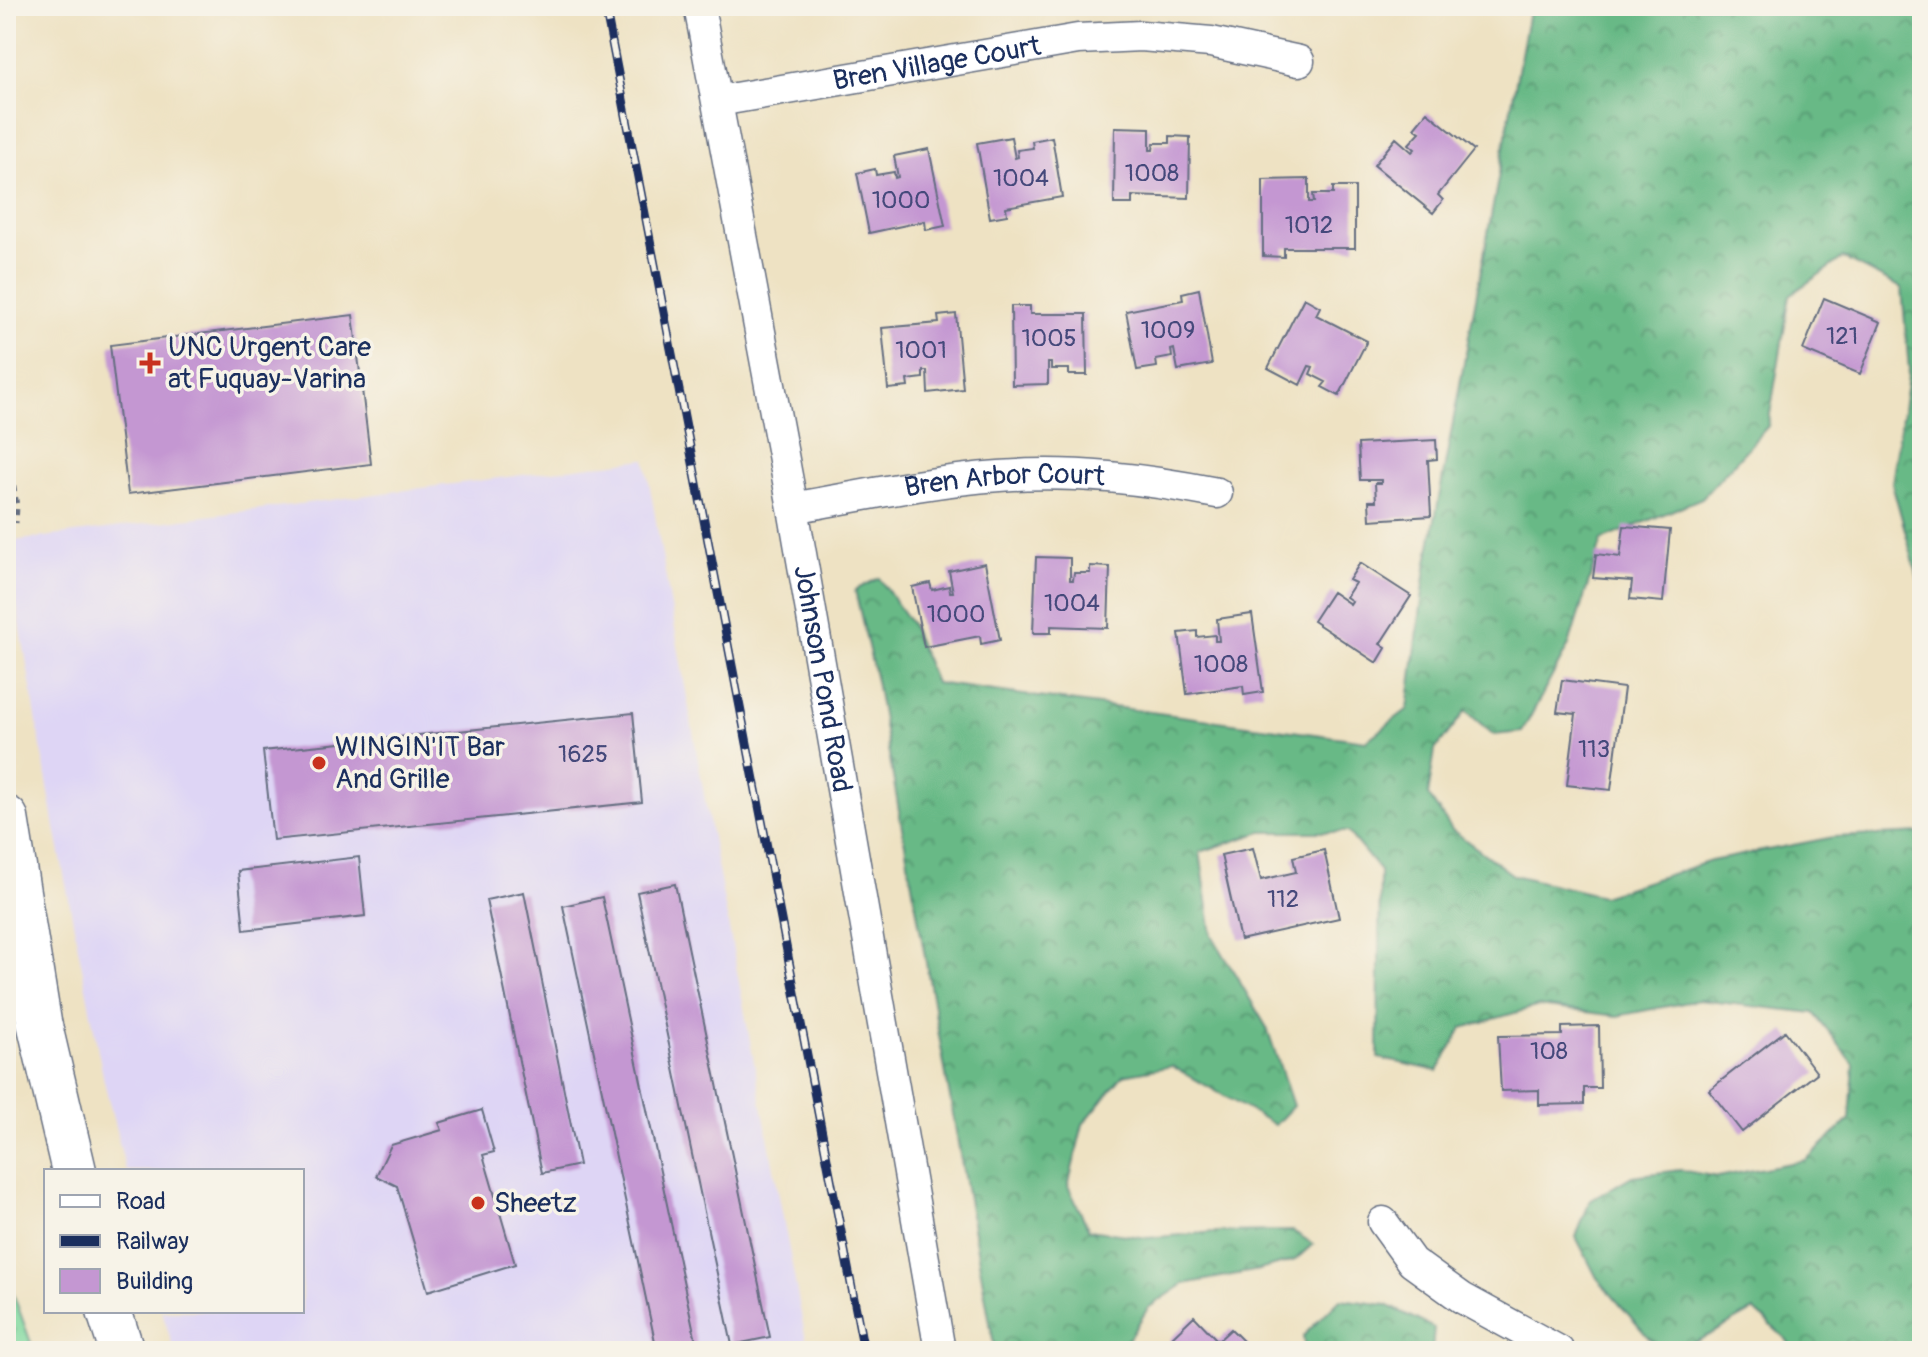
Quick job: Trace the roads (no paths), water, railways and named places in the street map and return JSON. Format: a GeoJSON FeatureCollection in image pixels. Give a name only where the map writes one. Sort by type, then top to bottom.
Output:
{"type":"FeatureCollection","features":[{"type":"Feature","properties":{"kind":"highway"},"geometry":{"type":"LineString","coordinates":[[6,818],[39,1022],[74,1169]]}},
{"type":"Feature","properties":{"kind":"highway"},"geometry":{"type":"LineString","coordinates":[[110,1313],[122,1351]]}},
{"type":"Feature","properties":{"kind":"street","name":"Johnson Pond Road"},"geometry":{"type":"LineString","coordinates":[[699,6],[793,508],[940,1351]]}},
{"type":"Feature","properties":{"kind":"street","name":"Bren Village Court"},"geometry":{"type":"LineString","coordinates":[[718,101],[1078,39],[1141,36],[1211,42],[1299,61]]}},
{"type":"Feature","properties":{"kind":"street","name":"Bren Arbor Court"},"geometry":{"type":"LineString","coordinates":[[793,508],[945,482],[1015,475],[1135,478],[1217,493]]}},
{"type":"Feature","properties":{"kind":"street"},"geometry":{"type":"LineString","coordinates":[[1383,1222],[1412,1262],[1462,1298],[1559,1351]]}},
{"type":"Feature","properties":{"kind":"railway"},"geometry":{"type":"LineString","coordinates":[[605,6],[864,1351]]}},
{"type":"Feature","properties":{"kind":"place","name":"UNC Urgent Care at Fuquay-Varina"},"geometry":{"type":"Point","coordinates":[150,363]}},
{"type":"Feature","properties":{"kind":"place","name":"WINGIN'IT Bar And Grille"},"geometry":{"type":"Point","coordinates":[319,763]}},
{"type":"Feature","properties":{"kind":"place","name":"Sheetz"},"geometry":{"type":"Point","coordinates":[478,1203]}}]}
